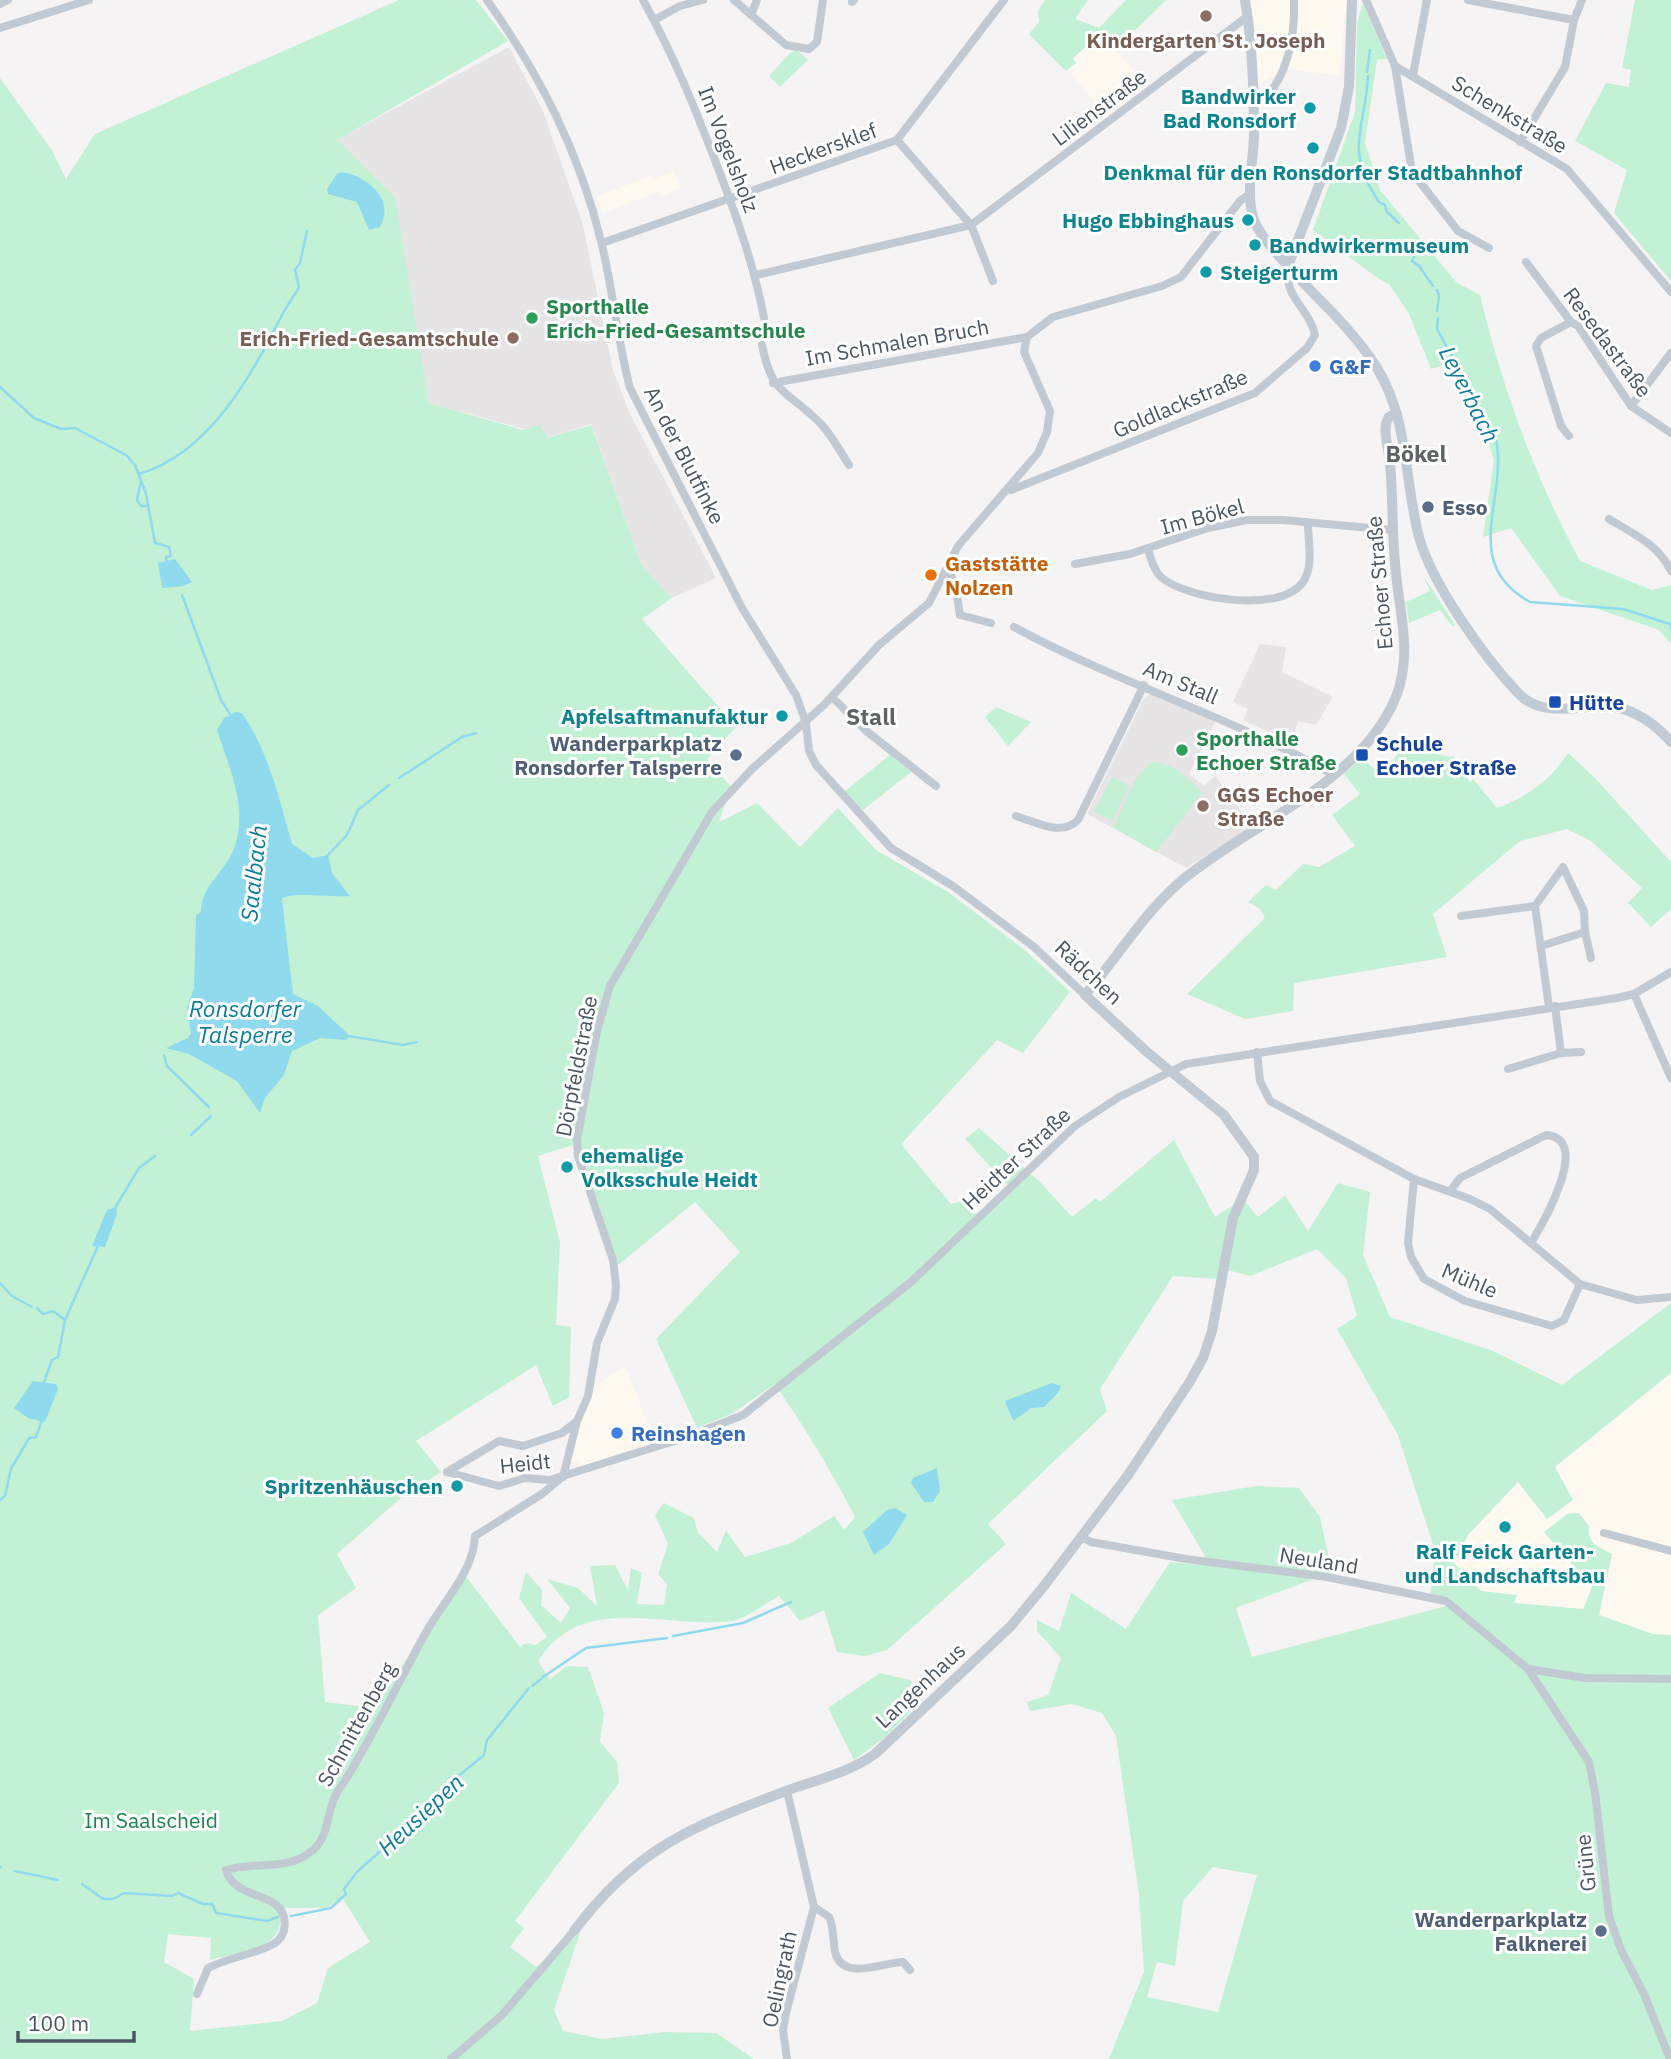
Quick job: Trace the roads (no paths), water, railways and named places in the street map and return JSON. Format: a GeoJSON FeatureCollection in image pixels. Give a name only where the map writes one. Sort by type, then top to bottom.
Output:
{"type":"FeatureCollection","features":[{"type":"Feature","properties":{"kind":"main road"},"geometry":{"type":"LineString","coordinates":[[1245,0],[1254,94],[1251,193],[1255,223],[1288,266],[1363,349],[1384,382],[1398,414],[1415,521],[1426,556],[1457,612],[1516,691],[1530,703],[1547,709],[1604,706],[1627,711],[1652,723],[1671,742]]}},
{"type":"Feature","properties":{"kind":"main road"},"geometry":{"type":"LineString","coordinates":[[1288,266],[1341,128],[1349,87],[1352,0]]}},
{"type":"Feature","properties":{"kind":"street"},"geometry":{"type":"LineString","coordinates":[[0,4],[8,0]]}},
{"type":"Feature","properties":{"kind":"street"},"geometry":{"type":"LineString","coordinates":[[0,28],[89,0]]}},
{"type":"Feature","properties":{"kind":"street","name":"An der Blutfinke"},"geometry":{"type":"LineString","coordinates":[[487,0],[525,53],[569,137],[602,243],[620,349],[630,388],[742,608],[796,695],[806,723]]}},
{"type":"Feature","properties":{"kind":"street","name":"Im Vogelsholz"},"geometry":{"type":"LineString","coordinates":[[643,0],[676,58],[756,275],[764,317]]}},
{"type":"Feature","properties":{"kind":"street"},"geometry":{"type":"LineString","coordinates":[[654,20],[680,6],[703,0]]}},
{"type":"Feature","properties":{"kind":"street"},"geometry":{"type":"LineString","coordinates":[[734,0],[786,45],[809,49],[817,42],[823,0]]}},
{"type":"Feature","properties":{"kind":"street"},"geometry":{"type":"LineString","coordinates":[[751,15],[757,0]]}},
{"type":"Feature","properties":{"kind":"street","name":"Heckersklef"},"geometry":{"type":"LineString","coordinates":[[602,243],[897,140],[1004,0]]}},
{"type":"Feature","properties":{"kind":"street"},"geometry":{"type":"LineString","coordinates":[[1266,98],[1281,75],[1290,52],[1294,0]]}},
{"type":"Feature","properties":{"kind":"street"},"geometry":{"type":"LineString","coordinates":[[1366,0],[1395,66],[1412,172],[1458,231],[1489,248]]}},
{"type":"Feature","properties":{"kind":"street"},"geometry":{"type":"LineString","coordinates":[[1413,75],[1427,0]]}},
{"type":"Feature","properties":{"kind":"street"},"geometry":{"type":"LineString","coordinates":[[1468,0],[1574,20]]}},
{"type":"Feature","properties":{"kind":"street"},"geometry":{"type":"LineString","coordinates":[[1520,142],[1565,67],[1574,20],[1582,0]]}},
{"type":"Feature","properties":{"kind":"street","name":"Lilienstraße"},"geometry":{"type":"LineString","coordinates":[[756,275],[971,225],[1248,16]]}},
{"type":"Feature","properties":{"kind":"street","name":"Schenkstraße"},"geometry":{"type":"LineString","coordinates":[[1395,66],[1567,169],[1671,292]]}},
{"type":"Feature","properties":{"kind":"street","name":"Heckersklef"},"geometry":{"type":"LineString","coordinates":[[897,140],[971,225]]}},
{"type":"Feature","properties":{"kind":"street"},"geometry":{"type":"LineString","coordinates":[[1027,337],[1053,317],[1162,286],[1181,277],[1240,201],[1251,193]]}},
{"type":"Feature","properties":{"kind":"street"},"geometry":{"type":"LineString","coordinates":[[971,225],[993,281]]}},
{"type":"Feature","properties":{"kind":"street","name":"Resedastraße"},"geometry":{"type":"LineString","coordinates":[[1526,262],[1571,322],[1586,337],[1631,406],[1671,433]]}},
{"type":"Feature","properties":{"kind":"street","name":"Goldlackstraße"},"geometry":{"type":"LineString","coordinates":[[1008,491],[1255,393],[1307,348],[1315,335],[1310,321],[1288,288],[1288,266]]}},
{"type":"Feature","properties":{"kind":"street"},"geometry":{"type":"LineString","coordinates":[[1569,436],[1562,426],[1536,346],[1541,338],[1571,322]]}},
{"type":"Feature","properties":{"kind":"street","name":"Im Schmalen Bruch"},"geometry":{"type":"LineString","coordinates":[[773,383],[1027,337]]}},
{"type":"Feature","properties":{"kind":"street","name":"Dörpfeldstraße"},"geometry":{"type":"LineString","coordinates":[[564,1477],[578,1421],[588,1396],[597,1343],[615,1300],[613,1261],[577,1150],[578,1126],[588,1073],[610,986],[712,812],[737,785],[832,697],[879,645],[929,603],[958,546],[1038,453],[1049,418],[1045,395],[1024,352],[1027,337]]}},
{"type":"Feature","properties":{"kind":"street"},"geometry":{"type":"LineString","coordinates":[[762,345],[773,383],[818,420],[849,465]]}},
{"type":"Feature","properties":{"kind":"street"},"geometry":{"type":"LineString","coordinates":[[1631,406],[1671,353]]}},
{"type":"Feature","properties":{"kind":"street","name":"Echoer Straße"},"geometry":{"type":"LineString","coordinates":[[1085,995],[1153,909],[1178,884],[1264,827],[1358,752],[1396,697],[1406,649],[1392,530],[1392,484],[1384,427],[1389,417],[1398,414]]}},
{"type":"Feature","properties":{"kind":"street"},"geometry":{"type":"LineString","coordinates":[[1609,519],[1648,543],[1661,554],[1671,571]]}},
{"type":"Feature","properties":{"kind":"street","name":"Im Bökel"},"geometry":{"type":"LineString","coordinates":[[1075,564],[1148,549],[1202,530],[1248,520],[1283,520],[1392,530]]}},
{"type":"Feature","properties":{"kind":"street","name":"Im Bökel"},"geometry":{"type":"LineString","coordinates":[[1148,549],[1160,576],[1174,584],[1215,596],[1272,600],[1291,593],[1304,580],[1309,561],[1308,524]]}},
{"type":"Feature","properties":{"kind":"street"},"geometry":{"type":"LineString","coordinates":[[947,568],[955,584],[960,615],[991,623]]}},
{"type":"Feature","properties":{"kind":"street","name":"Am Stall"},"geometry":{"type":"LineString","coordinates":[[1014,627],[1064,652],[1286,748],[1332,774]]}},
{"type":"Feature","properties":{"kind":"street"},"geometry":{"type":"LineString","coordinates":[[1016,816],[1053,828],[1072,826],[1078,820],[1144,685]]}},
{"type":"Feature","properties":{"kind":"street"},"geometry":{"type":"LineString","coordinates":[[832,697],[866,730],[936,786]]}},
{"type":"Feature","properties":{"kind":"street","name":"Rädchen"},"geometry":{"type":"LineString","coordinates":[[806,723],[809,751],[816,765],[891,849],[953,886],[1034,947],[1170,1071],[1224,1115],[1254,1157],[1254,1170],[1233,1217],[1221,1290]]}},
{"type":"Feature","properties":{"kind":"street"},"geometry":{"type":"LineString","coordinates":[[1561,1054],[1535,906],[1563,867],[1584,911],[1585,933],[1591,958]]}},
{"type":"Feature","properties":{"kind":"street"},"geometry":{"type":"LineString","coordinates":[[1461,916],[1535,906]]}},
{"type":"Feature","properties":{"kind":"street"},"geometry":{"type":"LineString","coordinates":[[1541,946],[1585,933]]}},
{"type":"Feature","properties":{"kind":"street","name":"Heidter Straße"},"geometry":{"type":"LineString","coordinates":[[564,1477],[687,1437],[743,1415],[911,1282],[1075,1126],[1096,1110],[1170,1071],[1186,1064],[1257,1052],[1634,994],[1671,972]]}},
{"type":"Feature","properties":{"kind":"street"},"geometry":{"type":"LineString","coordinates":[[1634,994],[1671,1078]]}},
{"type":"Feature","properties":{"kind":"street"},"geometry":{"type":"LineString","coordinates":[[1257,1052],[1261,1081],[1270,1101],[1414,1179],[1490,1209],[1580,1284],[1637,1300],[1671,1297]]}},
{"type":"Feature","properties":{"kind":"street"},"geometry":{"type":"LineString","coordinates":[[1508,1069],[1561,1054],[1581,1052]]}},
{"type":"Feature","properties":{"kind":"street"},"geometry":{"type":"LineString","coordinates":[[1450,1191],[1460,1178],[1545,1135],[1554,1136],[1561,1141],[1564,1150],[1563,1177],[1557,1199],[1531,1243]]}},
{"type":"Feature","properties":{"kind":"street","name":"Mühle"},"geometry":{"type":"LineString","coordinates":[[1414,1179],[1408,1243],[1416,1268],[1435,1287],[1465,1301],[1552,1326],[1564,1320],[1580,1284]]}},
{"type":"Feature","properties":{"kind":"street","name":"Langenhaus"},"geometry":{"type":"LineString","coordinates":[[451,2059],[484,2034],[528,1987],[614,1883],[657,1847],[736,1810],[853,1768],[875,1754],[1011,1626],[1128,1475],[1198,1367],[1212,1331],[1221,1290]]}},
{"type":"Feature","properties":{"kind":"street","name":"Heidt"},"geometry":{"type":"LineString","coordinates":[[564,1477],[551,1480],[525,1478],[499,1486],[447,1472],[499,1441],[523,1446],[562,1433],[578,1421]]}},
{"type":"Feature","properties":{"kind":"street","name":"Heidt"},"geometry":{"type":"LineString","coordinates":[[475,1536],[564,1477]]}},
{"type":"Feature","properties":{"kind":"street"},"geometry":{"type":"LineString","coordinates":[[1604,1533],[1671,1550]]}},
{"type":"Feature","properties":{"kind":"street","name":"Schmittenberg"},"geometry":{"type":"LineString","coordinates":[[197,1994],[208,1968],[267,1948],[282,1937],[285,1916],[280,1906],[234,1884],[226,1870],[289,1863],[302,1858],[317,1846],[328,1824],[335,1797],[386,1712],[427,1631],[471,1558],[475,1536]]}},
{"type":"Feature","properties":{"kind":"street","name":"Neuland"},"geometry":{"type":"LineString","coordinates":[[1081,1536],[1091,1542],[1124,1548],[1327,1577],[1446,1601],[1528,1669]]}},
{"type":"Feature","properties":{"kind":"street"},"geometry":{"type":"LineString","coordinates":[[1528,1669],[1585,1678],[1647,1676],[1671,1679]]}},
{"type":"Feature","properties":{"kind":"street","name":"Grüne"},"geometry":{"type":"LineString","coordinates":[[1528,1669],[1589,1762],[1609,1916],[1621,1950],[1644,1994],[1670,2059]]}},
{"type":"Feature","properties":{"kind":"street","name":"Oelingrath"},"geometry":{"type":"LineString","coordinates":[[787,1791],[814,1907],[786,2013],[783,2030],[787,2059]]}},
{"type":"Feature","properties":{"kind":"street","name":"Oelingrath"},"geometry":{"type":"LineString","coordinates":[[814,1907],[829,1917],[836,1956],[843,1964],[866,1968],[903,1962],[910,1970]]}},
{"type":"Feature","properties":{"kind":"water"},"geometry":{"type":"Polygon","coordinates":[[[337,174],[352,174],[377,191],[384,208],[380,227],[369,230],[357,202],[328,194],[327,189],[337,174]]]}},
{"type":"Feature","properties":{"kind":"water"},"geometry":{"type":"Polygon","coordinates":[[[175,559],[192,582],[184,586],[162,588],[158,563],[175,559]]]}},
{"type":"Feature","properties":{"kind":"water","name":"Ronsdorfer Talsperre"},"geometry":{"type":"Polygon","coordinates":[[[236,712],[242,713],[266,760],[292,844],[313,858],[328,855],[332,873],[350,896],[294,895],[282,899],[293,994],[318,1006],[350,1036],[346,1040],[320,1038],[292,1051],[284,1075],[265,1098],[260,1113],[237,1081],[189,1054],[166,1048],[188,1038],[191,1033],[187,1008],[194,988],[196,915],[201,912],[208,887],[229,859],[238,836],[239,805],[236,789],[217,730],[224,718],[236,712]]]}},
{"type":"Feature","properties":{"kind":"water"},"geometry":{"type":"Polygon","coordinates":[[[116,1207],[117,1214],[105,1247],[92,1246],[107,1210],[116,1207]]]}},
{"type":"Feature","properties":{"kind":"water"},"geometry":{"type":"Polygon","coordinates":[[[33,1381],[56,1384],[58,1389],[45,1422],[28,1418],[14,1408],[33,1381]]]}},
{"type":"Feature","properties":{"kind":"water"},"geometry":{"type":"Polygon","coordinates":[[[1052,1383],[1061,1386],[1044,1407],[1032,1408],[1013,1421],[1005,1401],[1052,1383]]]}},
{"type":"Feature","properties":{"kind":"water"},"geometry":{"type":"Polygon","coordinates":[[[937,1468],[940,1491],[933,1502],[924,1502],[911,1483],[913,1478],[937,1468]]]}},
{"type":"Feature","properties":{"kind":"water"},"geometry":{"type":"Polygon","coordinates":[[[895,1508],[907,1515],[889,1544],[874,1555],[863,1532],[887,1510],[895,1508]]]}},
{"type":"Feature","properties":{"kind":"waterway","name":"Leyerbach"},"geometry":{"type":"LineString","coordinates":[[1367,72],[1370,50]]}},
{"type":"Feature","properties":{"kind":"waterway","name":"Leyerbach"},"geometry":{"type":"LineString","coordinates":[[1368,76],[1359,136],[1361,163],[1365,178],[1377,199],[1399,223]]}},
{"type":"Feature","properties":{"kind":"waterway"},"geometry":{"type":"LineString","coordinates":[[139,474],[164,464],[187,449],[226,410],[242,387],[299,287],[295,270],[300,263],[307,231]]}},
{"type":"Feature","properties":{"kind":"waterway","name":"Leyerbach"},"geometry":{"type":"LineString","coordinates":[[1415,255],[1412,261],[1419,266],[1433,286]]}},
{"type":"Feature","properties":{"kind":"waterway","name":"Leyerbach"},"geometry":{"type":"LineString","coordinates":[[1437,290],[1437,311]]}},
{"type":"Feature","properties":{"kind":"waterway","name":"Leyerbach"},"geometry":{"type":"LineString","coordinates":[[1438,318],[1437,329],[1495,435],[1498,458],[1491,547],[1496,567],[1508,586],[1530,602],[1623,609],[1670,624],[1671,628]]}},
{"type":"Feature","properties":{"kind":"waterway","name":"Saalbach"},"geometry":{"type":"LineString","coordinates":[[0,387],[34,418],[61,429],[75,428],[126,455],[135,465],[146,494],[155,543],[169,547],[171,556],[166,557],[167,564]]}},
{"type":"Feature","properties":{"kind":"waterway"},"geometry":{"type":"LineString","coordinates":[[141,481],[137,500],[141,506],[146,506]]}},
{"type":"Feature","properties":{"kind":"waterway","name":"Saalbach"},"geometry":{"type":"LineString","coordinates":[[182,595],[221,700],[232,717]]}},
{"type":"Feature","properties":{"kind":"waterway"},"geometry":{"type":"LineString","coordinates":[[399,778],[462,737],[476,733]]}},
{"type":"Feature","properties":{"kind":"waterway"},"geometry":{"type":"LineString","coordinates":[[326,857],[347,835],[358,810],[389,785]]}},
{"type":"Feature","properties":{"kind":"waterway"},"geometry":{"type":"LineString","coordinates":[[349,1036],[403,1045],[417,1042]]}},
{"type":"Feature","properties":{"kind":"waterway"},"geometry":{"type":"LineString","coordinates":[[164,1055],[167,1066],[209,1107]]}},
{"type":"Feature","properties":{"kind":"waterway","name":"Saalbach"},"geometry":{"type":"LineString","coordinates":[[191,1135],[211,1116]]}},
{"type":"Feature","properties":{"kind":"waterway","name":"Saalbach"},"geometry":{"type":"LineString","coordinates":[[115,1208],[139,1168],[155,1156]]}},
{"type":"Feature","properties":{"kind":"waterway","name":"Saalbach"},"geometry":{"type":"LineString","coordinates":[[44,1382],[52,1360],[58,1357],[65,1320],[98,1246]]}},
{"type":"Feature","properties":{"kind":"waterway"},"geometry":{"type":"LineString","coordinates":[[0,1283],[12,1296],[32,1307]]}},
{"type":"Feature","properties":{"kind":"waterway"},"geometry":{"type":"LineString","coordinates":[[37,1308],[43,1314],[53,1311],[65,1320]]}},
{"type":"Feature","properties":{"kind":"waterway","name":"Saalbach"},"geometry":{"type":"LineString","coordinates":[[0,1500],[5,1496],[11,1469],[29,1438],[36,1437],[42,1420]]}},
{"type":"Feature","properties":{"kind":"waterway","name":"Heusiepen"},"geometry":{"type":"LineString","coordinates":[[673,1636],[743,1623],[791,1602]]}},
{"type":"Feature","properties":{"kind":"waterway","name":"Heusiepen"},"geometry":{"type":"LineString","coordinates":[[543,1677],[586,1648],[667,1638]]}},
{"type":"Feature","properties":{"kind":"waterway","name":"Heusiepen"},"geometry":{"type":"LineString","coordinates":[[532,1686],[541,1679]]}},
{"type":"Feature","properties":{"kind":"waterway","name":"Heusiepen"},"geometry":{"type":"LineString","coordinates":[[291,1916],[331,1908],[346,1894],[344,1889],[357,1872],[386,1846],[390,1835],[421,1813],[449,1784],[484,1755],[487,1740],[529,1688]]}},
{"type":"Feature","properties":{"kind":"waterway","name":"Heusiepen"},"geometry":{"type":"LineString","coordinates":[[15,1871],[58,1880]]}},
{"type":"Feature","properties":{"kind":"waterway","name":"Heusiepen"},"geometry":{"type":"LineString","coordinates":[[82,1884],[103,1899],[113,1899],[124,1893],[172,1896],[178,1893],[203,1904],[212,1904],[216,1913],[267,1921],[278,1917]]}},
{"type":"Feature","properties":{"kind":"place","name":"Kindergarten St. Joseph"},"geometry":{"type":"Point","coordinates":[1206,16]}},
{"type":"Feature","properties":{"kind":"place","name":"Bandwirker Bad Ronsdorf"},"geometry":{"type":"Point","coordinates":[1310,108]}},
{"type":"Feature","properties":{"kind":"place","name":"Denkmal für den Ronsdorfer Stadtbahnhof"},"geometry":{"type":"Point","coordinates":[1313,148]}},
{"type":"Feature","properties":{"kind":"place","name":"Hugo Ebbinghaus"},"geometry":{"type":"Point","coordinates":[1248,220]}},
{"type":"Feature","properties":{"kind":"place","name":"Bandwirkermuseum"},"geometry":{"type":"Point","coordinates":[1255,245]}},
{"type":"Feature","properties":{"kind":"place","name":"Steigerturm"},"geometry":{"type":"Point","coordinates":[1206,272]}},
{"type":"Feature","properties":{"kind":"place","name":"Sporthalle Erich-Fried-Gesamtschule"},"geometry":{"type":"Point","coordinates":[532,318]}},
{"type":"Feature","properties":{"kind":"place","name":"Erich-Fried-Gesamtschule"},"geometry":{"type":"Point","coordinates":[513,338]}},
{"type":"Feature","properties":{"kind":"place","name":"G&F"},"geometry":{"type":"Point","coordinates":[1315,366]}},
{"type":"Feature","properties":{"kind":"place","name":"Esso"},"geometry":{"type":"Point","coordinates":[1428,507]}},
{"type":"Feature","properties":{"kind":"place","name":"Gaststätte Nolzen"},"geometry":{"type":"Point","coordinates":[931,575]}},
{"type":"Feature","properties":{"kind":"place","name":"Hütte"},"geometry":{"type":"Point","coordinates":[1555,702]}},
{"type":"Feature","properties":{"kind":"place","name":"Apfelsaftmanufaktur"},"geometry":{"type":"Point","coordinates":[782,716]}},
{"type":"Feature","properties":{"kind":"place","name":"Sporthalle Echoer Straße"},"geometry":{"type":"Point","coordinates":[1182,750]}},
{"type":"Feature","properties":{"kind":"place","name":"Wanderparkplatz Ronsdorfer Talsperre"},"geometry":{"type":"Point","coordinates":[736,755]}},
{"type":"Feature","properties":{"kind":"place","name":"Schule Echoer Straße"},"geometry":{"type":"Point","coordinates":[1362,755]}},
{"type":"Feature","properties":{"kind":"place","name":"GGS Echoer Straße"},"geometry":{"type":"Point","coordinates":[1203,806]}},
{"type":"Feature","properties":{"kind":"place","name":"ehemalige Volksschule Heidt"},"geometry":{"type":"Point","coordinates":[567,1167]}},
{"type":"Feature","properties":{"kind":"place","name":"Reinshagen"},"geometry":{"type":"Point","coordinates":[617,1433]}},
{"type":"Feature","properties":{"kind":"place","name":"Spritzenhäuschen"},"geometry":{"type":"Point","coordinates":[457,1486]}},
{"type":"Feature","properties":{"kind":"place","name":"Ralf Feick Garten- und Landschaftsbau"},"geometry":{"type":"Point","coordinates":[1505,1527]}},
{"type":"Feature","properties":{"kind":"place","name":"Wanderparkplatz Falknerei"},"geometry":{"type":"Point","coordinates":[1601,1931]}},
{"type":"Feature","properties":{"kind":"district","name":"Bökel"},"geometry":{"type":"Point","coordinates":[1416,453]}},
{"type":"Feature","properties":{"kind":"district","name":"Stall"},"geometry":{"type":"Point","coordinates":[871,716]}},
{"type":"Feature","properties":{"kind":"park label","name":"Im Saalscheid"},"geometry":{"type":"Point","coordinates":[151,1820]}}]}
